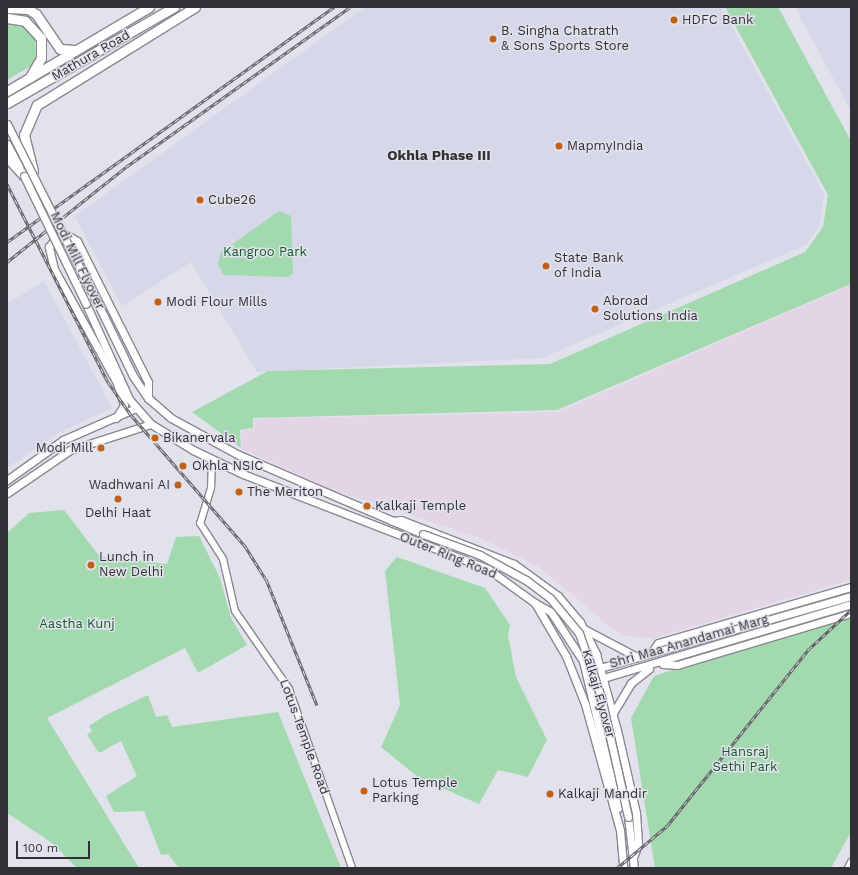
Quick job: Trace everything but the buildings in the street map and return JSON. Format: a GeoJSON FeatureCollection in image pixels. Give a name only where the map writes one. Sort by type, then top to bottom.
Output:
{"type":"FeatureCollection","features":[{"type":"Feature","properties":{"kind":"highway","name":"Mathura Road"},"geometry":{"type":"LineString","coordinates":[[7,91],[149,7]]}},
{"type":"Feature","properties":{"kind":"highway","name":"Mathura Road"},"geometry":{"type":"LineString","coordinates":[[7,103],[174,7]]}},
{"type":"Feature","properties":{"kind":"highway"},"geometry":{"type":"LineString","coordinates":[[36,178],[24,135],[37,105],[195,7]]}},
{"type":"Feature","properties":{"kind":"highway"},"geometry":{"type":"LineString","coordinates":[[7,8],[28,9],[36,14],[60,49],[77,50]]}},
{"type":"Feature","properties":{"kind":"highway"},"geometry":{"type":"LineString","coordinates":[[7,18],[20,19],[35,28],[42,44],[41,58],[30,78]]}},
{"type":"Feature","properties":{"kind":"highway"},"geometry":{"type":"LineString","coordinates":[[7,157],[24,176]]}},
{"type":"Feature","properties":{"kind":"main road","name":"Modi Mill Flyover"},"geometry":{"type":"LineString","coordinates":[[7,124],[36,178],[127,364],[148,398]]}},
{"type":"Feature","properties":{"kind":"main road","name":"Modi Mill Flyover"},"geometry":{"type":"LineString","coordinates":[[7,144],[24,176],[129,399]]}},
{"type":"Feature","properties":{"kind":"main road"},"geometry":{"type":"LineString","coordinates":[[116,418],[124,405],[119,391],[54,269],[49,247],[61,235],[77,241],[91,265],[148,382],[148,398]]}},
{"type":"Feature","properties":{"kind":"main road"},"geometry":{"type":"LineString","coordinates":[[119,391],[129,399]]}},
{"type":"Feature","properties":{"kind":"main road","name":"Outer Ring Road"},"geometry":{"type":"LineString","coordinates":[[148,398],[171,418],[219,445],[392,522]]}},
{"type":"Feature","properties":{"kind":"main road","name":"Outer Ring Road"},"geometry":{"type":"LineString","coordinates":[[129,399],[152,424],[212,460],[368,525],[488,570],[535,602],[576,679],[620,830],[623,868]]}},
{"type":"Feature","properties":{"kind":"main road"},"geometry":{"type":"LineString","coordinates":[[7,480],[63,440],[136,408]]}},
{"type":"Feature","properties":{"kind":"main road"},"geometry":{"type":"LineString","coordinates":[[7,493],[70,450],[152,424]]}},
{"type":"Feature","properties":{"kind":"main road"},"geometry":{"type":"LineString","coordinates":[[392,522],[401,520],[514,564],[558,596],[586,630],[604,679],[636,813],[638,844],[634,855],[634,868]]}},
{"type":"Feature","properties":{"kind":"main road","name":"Kalkaji Flyover"},"geometry":{"type":"LineString","coordinates":[[392,522],[480,555],[526,580],[550,598],[579,634],[601,697],[628,817],[634,855]]}},
{"type":"Feature","properties":{"kind":"main road"},"geometry":{"type":"LineString","coordinates":[[651,653],[658,643],[851,587]]}},
{"type":"Feature","properties":{"kind":"main road","name":"Shri Maa Anandamai Marg"},"geometry":{"type":"LineString","coordinates":[[587,677],[600,668],[851,596]]}},
{"type":"Feature","properties":{"kind":"main road"},"geometry":{"type":"LineString","coordinates":[[535,602],[551,612],[566,632],[587,677],[620,830]]}},
{"type":"Feature","properties":{"kind":"main road","name":"Shri Maa Anandamai Marg"},"geometry":{"type":"LineString","coordinates":[[587,677],[604,679],[660,664],[851,604]]}},
{"type":"Feature","properties":{"kind":"main road"},"geometry":{"type":"LineString","coordinates":[[660,664],[677,665],[851,613]]}},
{"type":"Feature","properties":{"kind":"main road"},"geometry":{"type":"LineString","coordinates":[[566,632],[578,633],[580,622]]}},
{"type":"Feature","properties":{"kind":"main road"},"geometry":{"type":"LineString","coordinates":[[586,630],[637,657]]}},
{"type":"Feature","properties":{"kind":"main road"},"geometry":{"type":"LineString","coordinates":[[612,713],[631,683],[652,666]]}},
{"type":"Feature","properties":{"kind":"main road"},"geometry":{"type":"LineString","coordinates":[[602,743],[613,737],[620,743]]}},
{"type":"Feature","properties":{"kind":"street","name":"Lotus Temple Road"},"geometry":{"type":"LineString","coordinates":[[212,460],[211,488],[200,523],[223,559],[235,612],[289,689],[352,868]]}},
{"type":"Feature","properties":{"kind":"street"},"geometry":{"type":"LineString","coordinates":[[848,868],[851,862]]}},
{"type":"Feature","properties":{"kind":"shaded area"},"geometry":{"type":"Polygon","coordinates":[[[365,7],[721,7],[824,194],[819,227],[806,245],[542,358],[257,372],[191,262],[122,306],[75,216],[365,7]]]}},
{"type":"Feature","properties":{"kind":"shaded area"},"geometry":{"type":"Polygon","coordinates":[[[796,7],[851,7],[851,111],[800,17],[796,7]]]}},
{"type":"Feature","properties":{"kind":"shaded area"},"geometry":{"type":"Polygon","coordinates":[[[44,281],[112,408],[60,432],[7,468],[7,304],[44,281]]]}},
{"type":"Feature","properties":{"kind":"shaded area"},"geometry":{"type":"Polygon","coordinates":[[[851,285],[851,580],[654,638],[624,636],[613,629],[538,566],[481,538],[333,490],[242,449],[242,431],[254,429],[254,419],[558,412],[851,285]]]}},
{"type":"Feature","properties":{"kind":"green space"},"geometry":{"type":"Polygon","coordinates":[[[725,7],[778,7],[851,141],[851,284],[557,410],[253,418],[253,428],[240,430],[241,448],[192,412],[268,371],[550,364],[805,252],[823,227],[828,195],[725,7]]]}},
{"type":"Feature","properties":{"kind":"green space"},"geometry":{"type":"Polygon","coordinates":[[[16,22],[30,30],[35,38],[36,56],[31,66],[7,80],[7,23],[16,22]]]}},
{"type":"Feature","properties":{"kind":"green space","name":"Kangroo Park"},"geometry":{"type":"Polygon","coordinates":[[[279,211],[291,216],[293,273],[288,277],[223,275],[218,264],[221,252],[279,211]]]}},
{"type":"Feature","properties":{"kind":"green space","name":"Aastha Kunj"},"geometry":{"type":"Polygon","coordinates":[[[64,510],[100,557],[167,564],[176,537],[199,536],[220,578],[231,618],[247,645],[198,673],[185,648],[47,718],[139,868],[77,868],[52,843],[7,813],[7,533],[29,513],[64,510]]]}},
{"type":"Feature","properties":{"kind":"green space"},"geometry":{"type":"Polygon","coordinates":[[[397,557],[485,588],[510,625],[508,635],[516,677],[547,740],[528,777],[498,770],[479,804],[419,778],[381,747],[400,705],[385,571],[397,557]]]}},
{"type":"Feature","properties":{"kind":"green space","name":"Hansraj Sethi Park"},"geometry":{"type":"Polygon","coordinates":[[[851,613],[851,832],[831,868],[655,868],[631,718],[654,676],[851,613]]]}},
{"type":"Feature","properties":{"kind":"green space"},"geometry":{"type":"Polygon","coordinates":[[[148,695],[156,717],[167,715],[172,727],[278,712],[341,868],[179,868],[168,854],[161,855],[144,811],[114,812],[106,796],[137,776],[121,741],[99,753],[87,735],[92,731],[89,726],[106,715],[148,695]]]}},
{"type":"Feature","properties":{"kind":"railway"},"geometry":{"type":"LineString","coordinates":[[7,242],[334,7]]}},
{"type":"Feature","properties":{"kind":"railway"},"geometry":{"type":"LineString","coordinates":[[7,262],[126,167],[350,7]]}},
{"type":"Feature","properties":{"kind":"railway"},"geometry":{"type":"LineString","coordinates":[[7,184],[108,382],[131,415],[245,546],[266,579],[317,705]]}},
{"type":"Feature","properties":{"kind":"railway"},"geometry":{"type":"LineString","coordinates":[[617,868],[667,826],[809,649],[851,610]]}},
{"type":"Feature","properties":{"kind":"place","name":"HDFC Bank"},"geometry":{"type":"Point","coordinates":[674,20]}},
{"type":"Feature","properties":{"kind":"place","name":"B. Singha Chatrath & Sons Sports Store"},"geometry":{"type":"Point","coordinates":[493,39]}},
{"type":"Feature","properties":{"kind":"place","name":"MapmyIndia"},"geometry":{"type":"Point","coordinates":[559,146]}},
{"type":"Feature","properties":{"kind":"place","name":"Cube26"},"geometry":{"type":"Point","coordinates":[200,200]}},
{"type":"Feature","properties":{"kind":"place","name":"State Bank of India"},"geometry":{"type":"Point","coordinates":[546,266]}},
{"type":"Feature","properties":{"kind":"place","name":"Modi Flour Mills"},"geometry":{"type":"Point","coordinates":[158,302]}},
{"type":"Feature","properties":{"kind":"place","name":"Abroad Solutions India"},"geometry":{"type":"Point","coordinates":[595,309]}},
{"type":"Feature","properties":{"kind":"place","name":"Bikanervala"},"geometry":{"type":"Point","coordinates":[155,438]}},
{"type":"Feature","properties":{"kind":"place","name":"Modi Mill"},"geometry":{"type":"Point","coordinates":[101,448]}},
{"type":"Feature","properties":{"kind":"place","name":"Okhla NSIC"},"geometry":{"type":"Point","coordinates":[183,466]}},
{"type":"Feature","properties":{"kind":"place","name":"Wadhwani AI"},"geometry":{"type":"Point","coordinates":[178,485]}},
{"type":"Feature","properties":{"kind":"place","name":"The Meriton"},"geometry":{"type":"Point","coordinates":[239,492]}},
{"type":"Feature","properties":{"kind":"place","name":"Delhi Haat"},"geometry":{"type":"Point","coordinates":[118,499]}},
{"type":"Feature","properties":{"kind":"place","name":"Kalkaji Temple"},"geometry":{"type":"Point","coordinates":[367,506]}},
{"type":"Feature","properties":{"kind":"place","name":"Lunch in New Delhi"},"geometry":{"type":"Point","coordinates":[91,565]}},
{"type":"Feature","properties":{"kind":"place","name":"Lotus Temple Parking"},"geometry":{"type":"Point","coordinates":[364,791]}},
{"type":"Feature","properties":{"kind":"place","name":"Kalkaji Mandir"},"geometry":{"type":"Point","coordinates":[550,794]}},
{"type":"Feature","properties":{"kind":"district","name":"Okhla Phase III"},"geometry":{"type":"Point","coordinates":[439,155]}}]}
